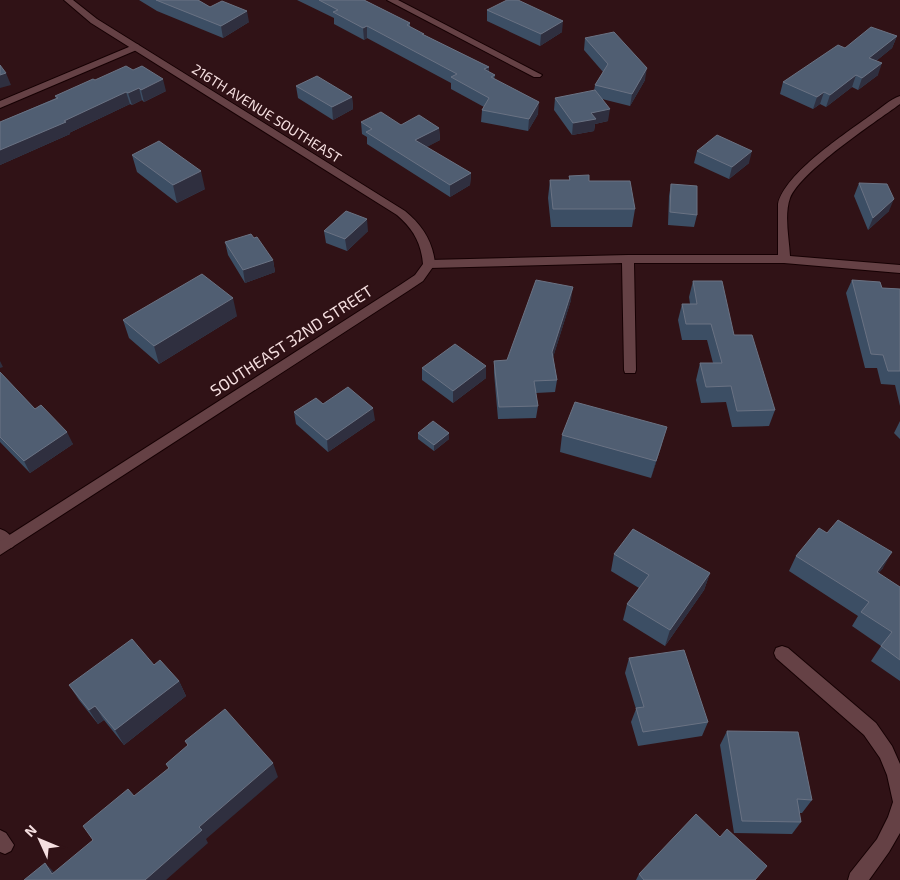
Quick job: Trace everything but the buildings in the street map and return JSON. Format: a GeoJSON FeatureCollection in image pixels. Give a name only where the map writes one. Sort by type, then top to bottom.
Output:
{"type":"FeatureCollection","features":[{"type":"Feature","properties":{"kind":"street","name":"216TH AVENUE SOUTHEAST"},"geometry":{"type":"LineString","coordinates":[[68,0],[94,21],[402,213],[415,224],[423,235],[428,250],[429,264]]}},
{"type":"Feature","properties":{"kind":"street"},"geometry":{"type":"LineString","coordinates":[[391,0],[538,75]]}},
{"type":"Feature","properties":{"kind":"street"},"geometry":{"type":"LineString","coordinates":[[0,105],[136,47]]}},
{"type":"Feature","properties":{"kind":"street"},"geometry":{"type":"LineString","coordinates":[[784,259],[785,198],[809,169],[900,98]]}},
{"type":"Feature","properties":{"kind":"street"},"geometry":{"type":"LineString","coordinates":[[429,264],[784,259],[900,269]]}},
{"type":"Feature","properties":{"kind":"street"},"geometry":{"type":"LineString","coordinates":[[628,260],[630,370]]}},
{"type":"Feature","properties":{"kind":"street","name":"SOUTHEAST 32ND STREET"},"geometry":{"type":"LineString","coordinates":[[3,542],[404,288],[419,278],[429,264]]}},
{"type":"Feature","properties":{"kind":"street"},"geometry":{"type":"LineString","coordinates":[[782,653],[870,729],[886,752],[896,775],[900,798]]}},
{"type":"Feature","properties":{"kind":"street"},"geometry":{"type":"LineString","coordinates":[[856,880],[886,843],[897,823],[900,806]]}}]}
